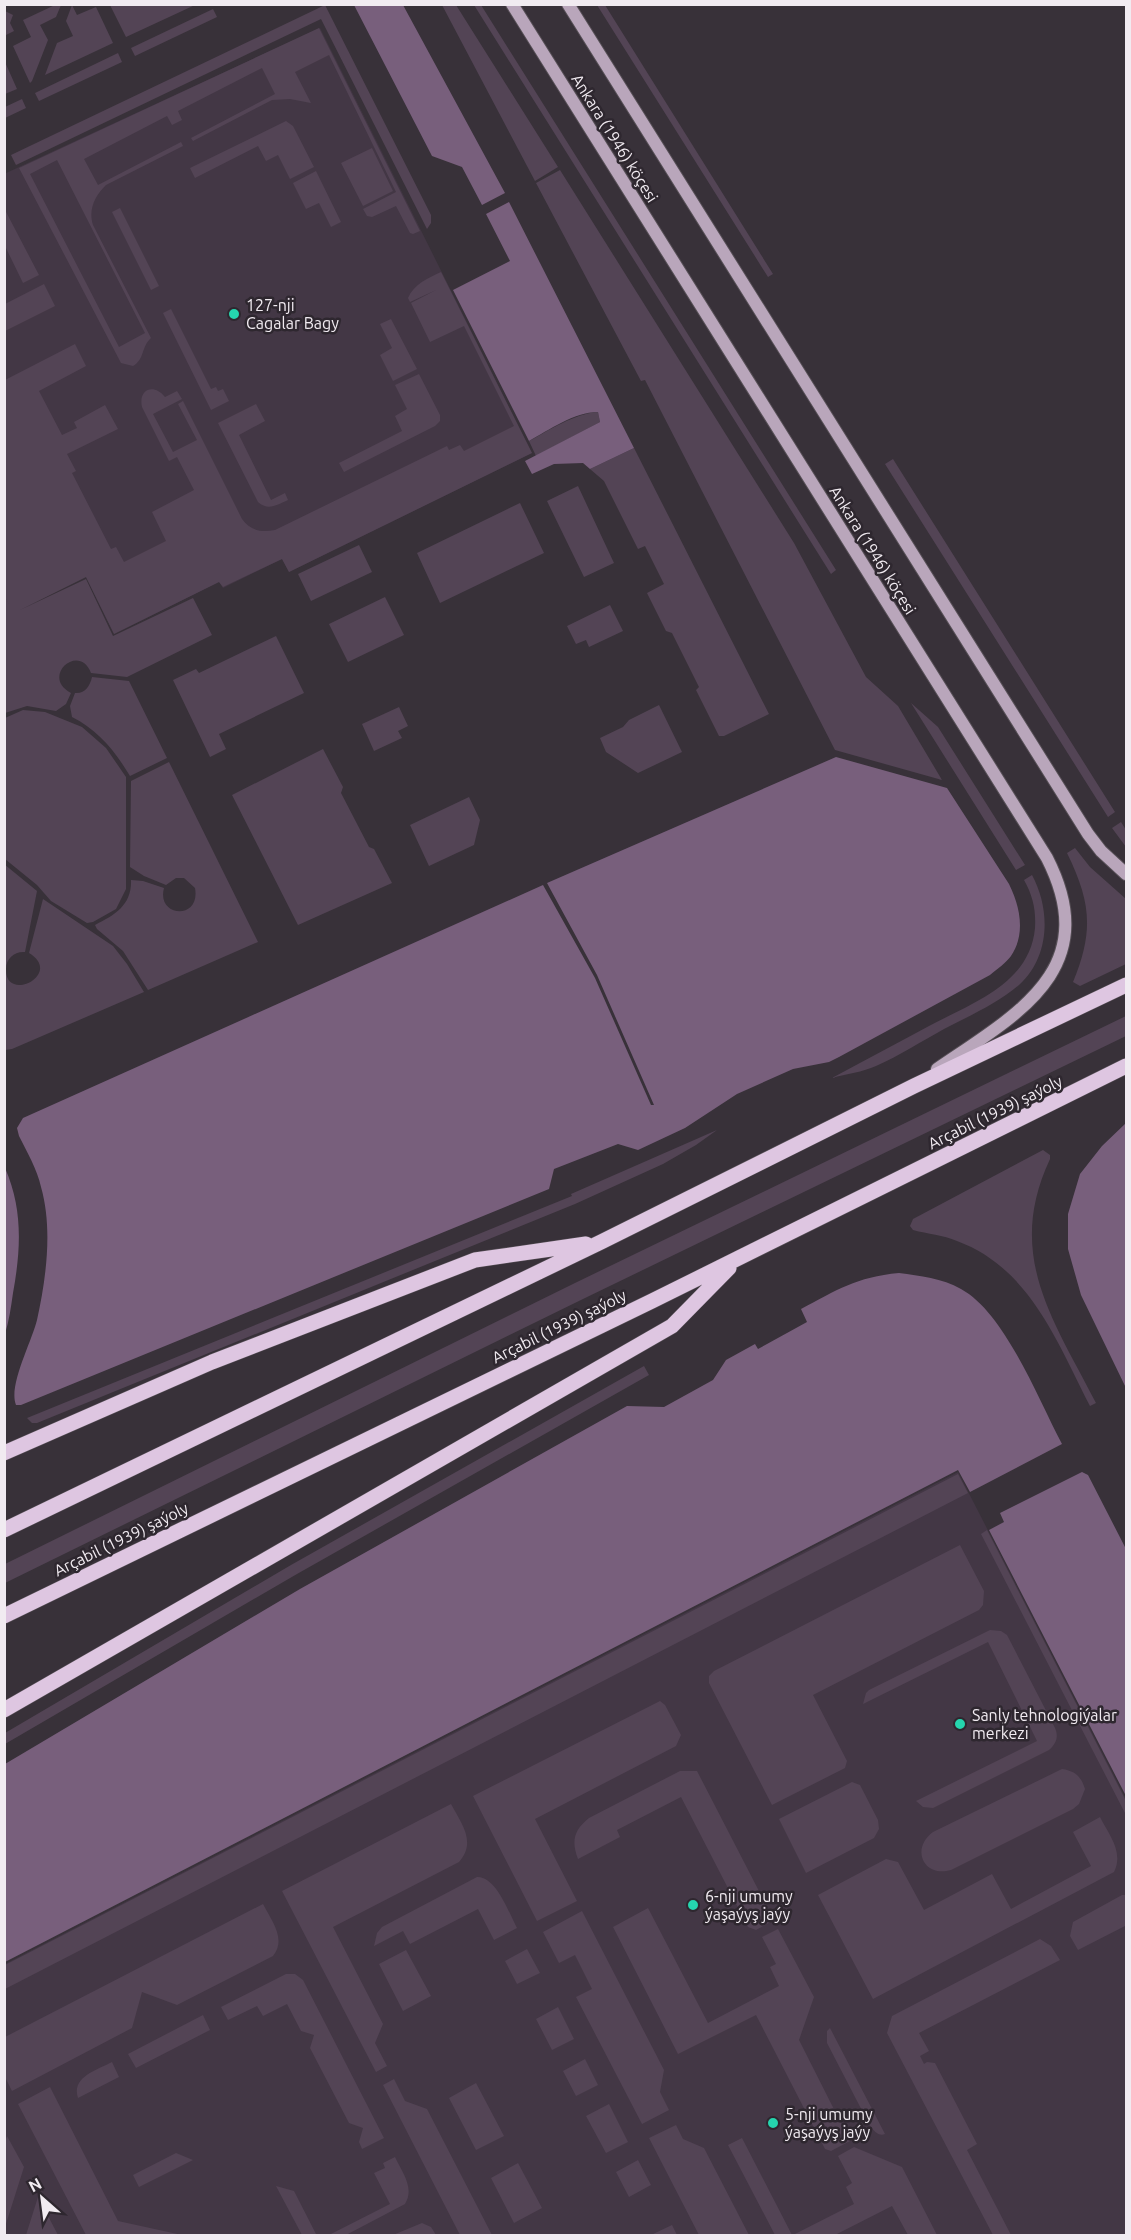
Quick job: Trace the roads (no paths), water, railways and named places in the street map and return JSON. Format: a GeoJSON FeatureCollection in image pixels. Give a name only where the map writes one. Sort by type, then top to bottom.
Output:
{"type":"FeatureCollection","features":[{"type":"Feature","properties":{"kind":"main road","name":"Ankara (1946) köçesi"},"geometry":{"type":"LineString","coordinates":[[512,4],[1041,848],[1057,878],[1066,917],[1065,935],[1056,968],[1042,990],[1008,1021],[914,1086]]}},
{"type":"Feature","properties":{"kind":"main road","name":"Ankara (1946) köçesi"},"geometry":{"type":"LineString","coordinates":[[568,4],[1088,834],[1101,851],[1126,874]]}},
{"type":"Feature","properties":{"kind":"main road"},"geometry":{"type":"LineString","coordinates":[[4,1530],[1126,985]]}},
{"type":"Feature","properties":{"kind":"main road","name":"Arçabil (1939) şaýoly"},"geometry":{"type":"LineString","coordinates":[[4,1616],[739,1258],[1126,1066]]}},
{"type":"Feature","properties":{"kind":"main road"},"geometry":{"type":"LineString","coordinates":[[4,1453],[212,1362],[475,1260],[601,1242]]}},
{"type":"Feature","properties":{"kind":"main road"},"geometry":{"type":"LineString","coordinates":[[4,1710],[672,1326],[739,1258]]}},
{"type":"Feature","properties":{"kind":"place","name":"127-nji Cagalar Bagy"},"geometry":{"type":"Point","coordinates":[234,314]}},
{"type":"Feature","properties":{"kind":"place","name":"Sanly tehnologiýalar merkezi"},"geometry":{"type":"Point","coordinates":[960,1724]}},
{"type":"Feature","properties":{"kind":"place","name":"6-nji umumy ýaşaýyş jaýy"},"geometry":{"type":"Point","coordinates":[693,1905]}},
{"type":"Feature","properties":{"kind":"place","name":"5-nji umumy ýaşaýyş jaýy"},"geometry":{"type":"Point","coordinates":[773,2123]}}]}
